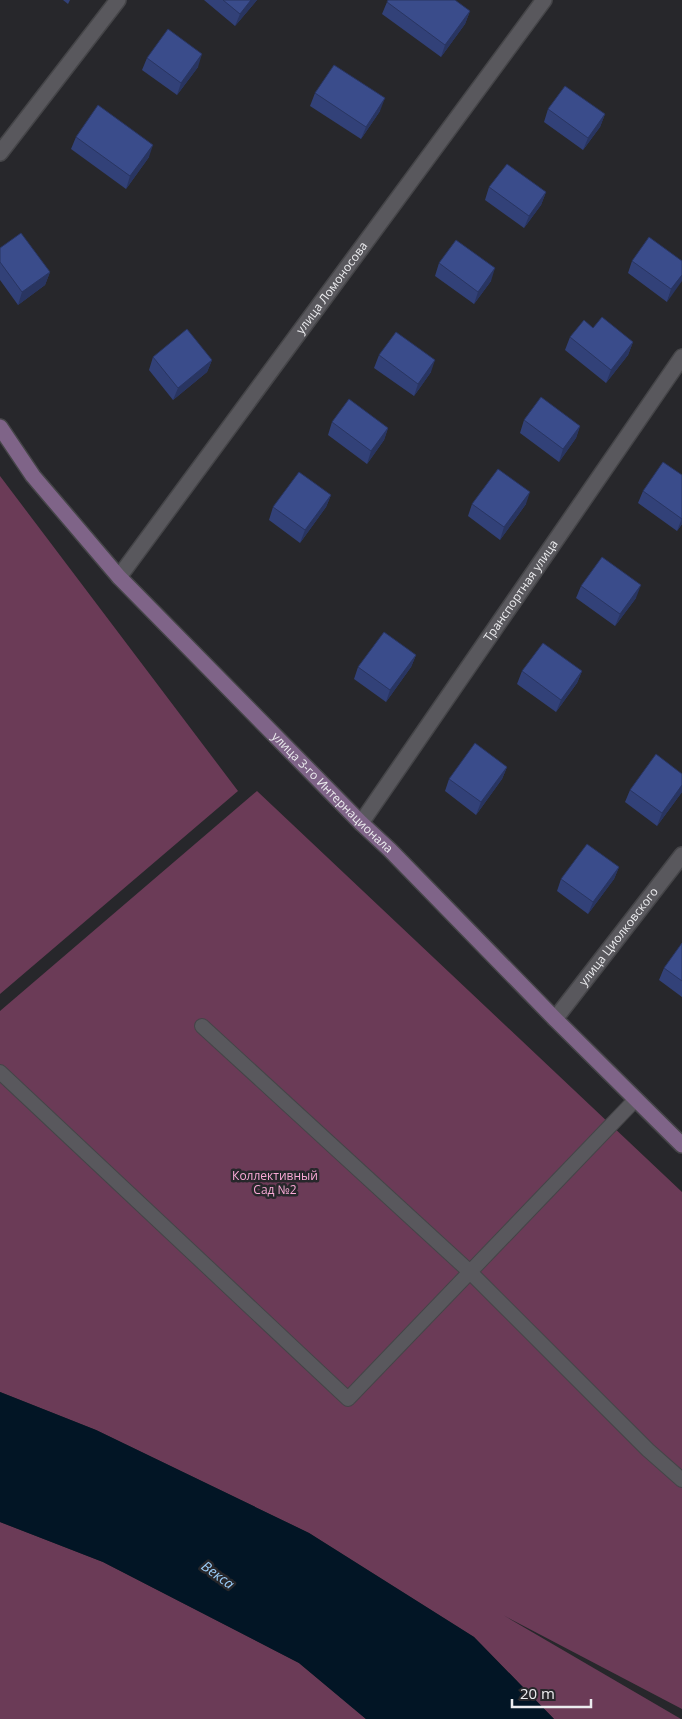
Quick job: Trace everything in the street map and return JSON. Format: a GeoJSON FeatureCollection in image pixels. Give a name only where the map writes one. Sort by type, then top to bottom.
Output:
{"type":"FeatureCollection","features":[{"type":"Feature","properties":{"kind":"main road","name":"улица 3-го Интернационала"},"geometry":{"type":"LineString","coordinates":[[0,427],[33,476],[119,577],[555,1019],[682,1144]]}},
{"type":"Feature","properties":{"kind":"street"},"geometry":{"type":"LineString","coordinates":[[0,153],[118,0]]}},
{"type":"Feature","properties":{"kind":"street","name":"улица Ломоносова"},"geometry":{"type":"LineString","coordinates":[[119,577],[544,0]]}},
{"type":"Feature","properties":{"kind":"street","name":"Транспортная улица"},"geometry":{"type":"LineString","coordinates":[[361,823],[682,357]]}},
{"type":"Feature","properties":{"kind":"street","name":"улица Циолковского"},"geometry":{"type":"LineString","coordinates":[[555,1019],[682,854]]}},
{"type":"Feature","properties":{"kind":"lane"},"geometry":{"type":"LineString","coordinates":[[202,1026],[470,1272],[648,1450],[682,1480]]}},
{"type":"Feature","properties":{"kind":"lane"},"geometry":{"type":"LineString","coordinates":[[0,1072],[348,1399],[636,1099]]}},
{"type":"Feature","properties":{"kind":"green space"},"geometry":{"type":"Polygon","coordinates":[[[0,476],[238,791],[0,994],[0,476]]]}},
{"type":"Feature","properties":{"kind":"green space","name":"Коллективный Сад №2"},"geometry":{"type":"Polygon","coordinates":[[[257,791],[682,1192],[682,1709],[503,1615],[681,1719],[554,1719],[474,1637],[309,1533],[96,1430],[0,1392],[0,1011],[257,791]]]}},
{"type":"Feature","properties":{"kind":"green space"},"geometry":{"type":"Polygon","coordinates":[[[0,1522],[103,1562],[299,1663],[366,1719],[0,1719],[0,1522]]]}},
{"type":"Feature","properties":{"kind":"water","name":"Векса"},"geometry":{"type":"Polygon","coordinates":[[[0,1392],[96,1430],[309,1533],[474,1637],[554,1719],[366,1719],[299,1663],[103,1562],[0,1522],[0,1392]]]}},
{"type":"Feature","properties":{"kind":"building"},"geometry":{"type":"Polygon","coordinates":[[[223,0],[251,0],[240,14],[223,0]]]}},
{"type":"Feature","properties":{"kind":"building"},"geometry":{"type":"Polygon","coordinates":[[[388,0],[455,0],[470,11],[445,45],[387,2],[388,0]]]}},
{"type":"Feature","properties":{"kind":"building"},"geometry":{"type":"Polygon","coordinates":[[[168,29],[202,54],[181,83],[147,58],[168,29]]]}},
{"type":"Feature","properties":{"kind":"building"},"geometry":{"type":"Polygon","coordinates":[[[334,65],[385,98],[366,127],[315,93],[334,65]]]}},
{"type":"Feature","properties":{"kind":"building"},"geometry":{"type":"Polygon","coordinates":[[[565,86],[605,114],[588,138],[548,109],[565,86]]]}},
{"type":"Feature","properties":{"kind":"building"},"geometry":{"type":"Polygon","coordinates":[[[98,105],[153,145],[130,176],[76,137],[98,105]]]}},
{"type":"Feature","properties":{"kind":"building"},"geometry":{"type":"Polygon","coordinates":[[[507,164],[546,192],[529,216],[489,187],[507,164]]]}},
{"type":"Feature","properties":{"kind":"building"},"geometry":{"type":"Polygon","coordinates":[[[21,233],[50,272],[22,292],[0,262],[0,248],[21,233]]]}},
{"type":"Feature","properties":{"kind":"building"},"geometry":{"type":"Polygon","coordinates":[[[649,237],[682,261],[682,275],[671,289],[632,261],[649,237]]]}},
{"type":"Feature","properties":{"kind":"building"},"geometry":{"type":"Polygon","coordinates":[[[456,240],[495,268],[478,292],[439,263],[456,240]]]}},
{"type":"Feature","properties":{"kind":"building"},"geometry":{"type":"Polygon","coordinates":[[[602,317],[633,342],[611,370],[570,337],[584,320],[593,328],[602,317]]]}},
{"type":"Feature","properties":{"kind":"building"},"geometry":{"type":"Polygon","coordinates":[[[187,329],[212,360],[178,388],[153,357],[187,329]]]}},
{"type":"Feature","properties":{"kind":"building"},"geometry":{"type":"Polygon","coordinates":[[[396,332],[435,360],[418,384],[379,355],[396,332]]]}},
{"type":"Feature","properties":{"kind":"building"},"geometry":{"type":"Polygon","coordinates":[[[541,397],[580,426],[563,449],[524,420],[541,397]]]}},
{"type":"Feature","properties":{"kind":"building"},"geometry":{"type":"Polygon","coordinates":[[[349,399],[388,428],[371,451],[332,422],[349,399]]]}},
{"type":"Feature","properties":{"kind":"building"},"geometry":{"type":"Polygon","coordinates":[[[663,462],[682,475],[682,519],[643,491],[663,462]]]}},
{"type":"Feature","properties":{"kind":"building"},"geometry":{"type":"Polygon","coordinates":[[[498,469],[530,492],[504,527],[472,504],[498,469]]]}},
{"type":"Feature","properties":{"kind":"building"},"geometry":{"type":"Polygon","coordinates":[[[299,472],[331,495],[305,530],[273,507],[299,472]]]}},
{"type":"Feature","properties":{"kind":"building"},"geometry":{"type":"Polygon","coordinates":[[[602,557],[641,585],[620,614],[581,586],[602,557]]]}},
{"type":"Feature","properties":{"kind":"building"},"geometry":{"type":"Polygon","coordinates":[[[384,632],[416,655],[390,690],[358,667],[384,632]]]}},
{"type":"Feature","properties":{"kind":"building"},"geometry":{"type":"Polygon","coordinates":[[[543,643],[582,671],[561,700],[522,671],[543,643]]]}},
{"type":"Feature","properties":{"kind":"building"},"geometry":{"type":"Polygon","coordinates":[[[475,743],[507,767],[481,802],[449,779],[475,743]]]}},
{"type":"Feature","properties":{"kind":"building"},"geometry":{"type":"Polygon","coordinates":[[[656,754],[682,774],[682,785],[662,813],[630,790],[656,754]]]}},
{"type":"Feature","properties":{"kind":"building"},"geometry":{"type":"Polygon","coordinates":[[[587,844],[619,867],[593,902],[561,879],[587,844]]]}},
{"type":"Feature","properties":{"kind":"building"},"geometry":{"type":"Polygon","coordinates":[[[682,943],[682,981],[664,968],[682,943]]]}}]}
